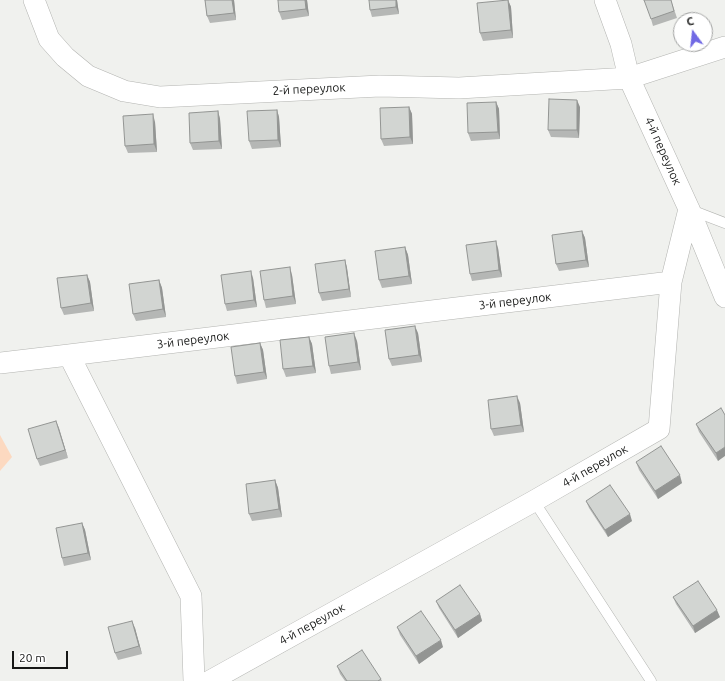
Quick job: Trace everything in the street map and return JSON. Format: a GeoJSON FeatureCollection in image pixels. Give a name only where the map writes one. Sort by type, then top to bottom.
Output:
{"type":"FeatureCollection","features":[{"type":"Feature","properties":{"kind":"street","name":"2-й переулок"},"geometry":{"type":"LineString","coordinates":[[34,0],[48,39],[65,57],[88,76],[124,91],[160,97],[380,86],[459,88],[630,78],[725,47]]}},
{"type":"Feature","properties":{"kind":"street"},"geometry":{"type":"LineString","coordinates":[[605,0],[621,44],[630,78]]}},
{"type":"Feature","properties":{"kind":"street","name":"4-й переулок"},"geometry":{"type":"LineString","coordinates":[[210,681],[534,501],[659,428],[671,282],[689,209],[630,78]]}},
{"type":"Feature","properties":{"kind":"street"},"geometry":{"type":"LineString","coordinates":[[689,209],[725,297]]}},
{"type":"Feature","properties":{"kind":"street","name":"3-й переулок"},"geometry":{"type":"LineString","coordinates":[[0,363],[671,282]]}},
{"type":"Feature","properties":{"kind":"street"},"geometry":{"type":"LineString","coordinates":[[68,355],[191,596],[194,681]]}},
{"type":"Feature","properties":{"kind":"lane"},"geometry":{"type":"LineString","coordinates":[[689,209],[725,223]]}},
{"type":"Feature","properties":{"kind":"lane"},"geometry":{"type":"LineString","coordinates":[[534,501],[651,681]]}},
{"type":"Feature","properties":{"kind":"shaded area"},"geometry":{"type":"Polygon","coordinates":[[[0,435],[12,457],[0,471],[0,435]]]}},
{"type":"Feature","properties":{"kind":"building"},"geometry":{"type":"Polygon","coordinates":[[[205,0],[232,0],[234,13],[207,16],[205,0]]]}},
{"type":"Feature","properties":{"kind":"building"},"geometry":{"type":"Polygon","coordinates":[[[278,0],[305,0],[306,9],[279,12],[278,0]]]}},
{"type":"Feature","properties":{"kind":"building"},"geometry":{"type":"Polygon","coordinates":[[[369,0],[396,0],[396,7],[370,10],[369,0]]]}},
{"type":"Feature","properties":{"kind":"building"},"geometry":{"type":"Polygon","coordinates":[[[508,0],[511,30],[480,33],[477,3],[508,0]]]}},
{"type":"Feature","properties":{"kind":"building"},"geometry":{"type":"Polygon","coordinates":[[[644,0],[671,0],[674,11],[651,19],[644,0]]]}},
{"type":"Feature","properties":{"kind":"building"},"geometry":{"type":"Polygon","coordinates":[[[549,99],[577,100],[577,130],[548,130],[549,99]]]}},
{"type":"Feature","properties":{"kind":"building"},"geometry":{"type":"Polygon","coordinates":[[[496,102],[498,132],[468,133],[467,103],[496,102]]]}},
{"type":"Feature","properties":{"kind":"building"},"geometry":{"type":"Polygon","coordinates":[[[409,107],[410,137],[381,139],[380,108],[409,107]]]}},
{"type":"Feature","properties":{"kind":"building"},"geometry":{"type":"Polygon","coordinates":[[[277,110],[278,140],[249,141],[247,111],[277,110]]]}},
{"type":"Feature","properties":{"kind":"building"},"geometry":{"type":"Polygon","coordinates":[[[218,111],[219,141],[190,143],[189,113],[218,111]]]}},
{"type":"Feature","properties":{"kind":"building"},"geometry":{"type":"Polygon","coordinates":[[[153,114],[154,144],[125,146],[123,116],[153,114]]]}},
{"type":"Feature","properties":{"kind":"building"},"geometry":{"type":"Polygon","coordinates":[[[582,231],[586,260],[556,264],[552,235],[582,231]]]}},
{"type":"Feature","properties":{"kind":"building"},"geometry":{"type":"Polygon","coordinates":[[[496,241],[499,270],[470,274],[466,245],[496,241]]]}},
{"type":"Feature","properties":{"kind":"building"},"geometry":{"type":"Polygon","coordinates":[[[405,247],[409,276],[379,280],[375,251],[405,247]]]}},
{"type":"Feature","properties":{"kind":"building"},"geometry":{"type":"Polygon","coordinates":[[[345,260],[349,289],[319,293],[315,264],[345,260]]]}},
{"type":"Feature","properties":{"kind":"building"},"geometry":{"type":"Polygon","coordinates":[[[290,267],[293,296],[264,300],[260,271],[290,267]]]}},
{"type":"Feature","properties":{"kind":"building"},"geometry":{"type":"Polygon","coordinates":[[[251,271],[254,300],[225,304],[221,275],[251,271]]]}},
{"type":"Feature","properties":{"kind":"building"},"geometry":{"type":"Polygon","coordinates":[[[87,275],[91,303],[61,308],[57,278],[87,275]]]}},
{"type":"Feature","properties":{"kind":"building"},"geometry":{"type":"Polygon","coordinates":[[[159,280],[163,309],[133,314],[129,284],[159,280]]]}},
{"type":"Feature","properties":{"kind":"building"},"geometry":{"type":"Polygon","coordinates":[[[415,326],[419,355],[389,359],[385,330],[415,326]]]}},
{"type":"Feature","properties":{"kind":"building"},"geometry":{"type":"Polygon","coordinates":[[[354,333],[358,362],[329,366],[325,337],[354,333]]]}},
{"type":"Feature","properties":{"kind":"building"},"geometry":{"type":"Polygon","coordinates":[[[309,337],[313,366],[283,369],[280,340],[309,337]]]}},
{"type":"Feature","properties":{"kind":"building"},"geometry":{"type":"Polygon","coordinates":[[[260,343],[264,372],[235,376],[231,347],[260,343]]]}},
{"type":"Feature","properties":{"kind":"building"},"geometry":{"type":"Polygon","coordinates":[[[517,396],[521,425],[491,429],[488,400],[517,396]]]}},
{"type":"Feature","properties":{"kind":"building"},"geometry":{"type":"Polygon","coordinates":[[[721,408],[725,415],[725,447],[716,453],[696,424],[721,408]]]}},
{"type":"Feature","properties":{"kind":"building"},"geometry":{"type":"Polygon","coordinates":[[[56,421],[65,450],[37,459],[28,429],[56,421]]]}},
{"type":"Feature","properties":{"kind":"building"},"geometry":{"type":"Polygon","coordinates":[[[661,446],[680,475],[655,491],[636,462],[661,446]]]}},
{"type":"Feature","properties":{"kind":"building"},"geometry":{"type":"Polygon","coordinates":[[[275,480],[279,509],[249,514],[246,484],[275,480]]]}},
{"type":"Feature","properties":{"kind":"building"},"geometry":{"type":"Polygon","coordinates":[[[610,485],[630,514],[605,530],[586,501],[610,485]]]}},
{"type":"Feature","properties":{"kind":"building"},"geometry":{"type":"Polygon","coordinates":[[[82,523],[88,553],[62,558],[56,528],[82,523]]]}},
{"type":"Feature","properties":{"kind":"building"},"geometry":{"type":"Polygon","coordinates":[[[698,581],[717,610],[693,626],[673,597],[698,581]]]}},
{"type":"Feature","properties":{"kind":"building"},"geometry":{"type":"Polygon","coordinates":[[[460,585],[480,614],[455,630],[436,601],[460,585]]]}},
{"type":"Feature","properties":{"kind":"building"},"geometry":{"type":"Polygon","coordinates":[[[421,611],[441,640],[416,656],[397,627],[421,611]]]}},
{"type":"Feature","properties":{"kind":"building"},"geometry":{"type":"Polygon","coordinates":[[[132,621],[139,646],[115,653],[108,627],[132,621]]]}},
{"type":"Feature","properties":{"kind":"building"},"geometry":{"type":"Polygon","coordinates":[[[362,650],[381,679],[378,681],[347,681],[337,666],[362,650]]]}}]}
